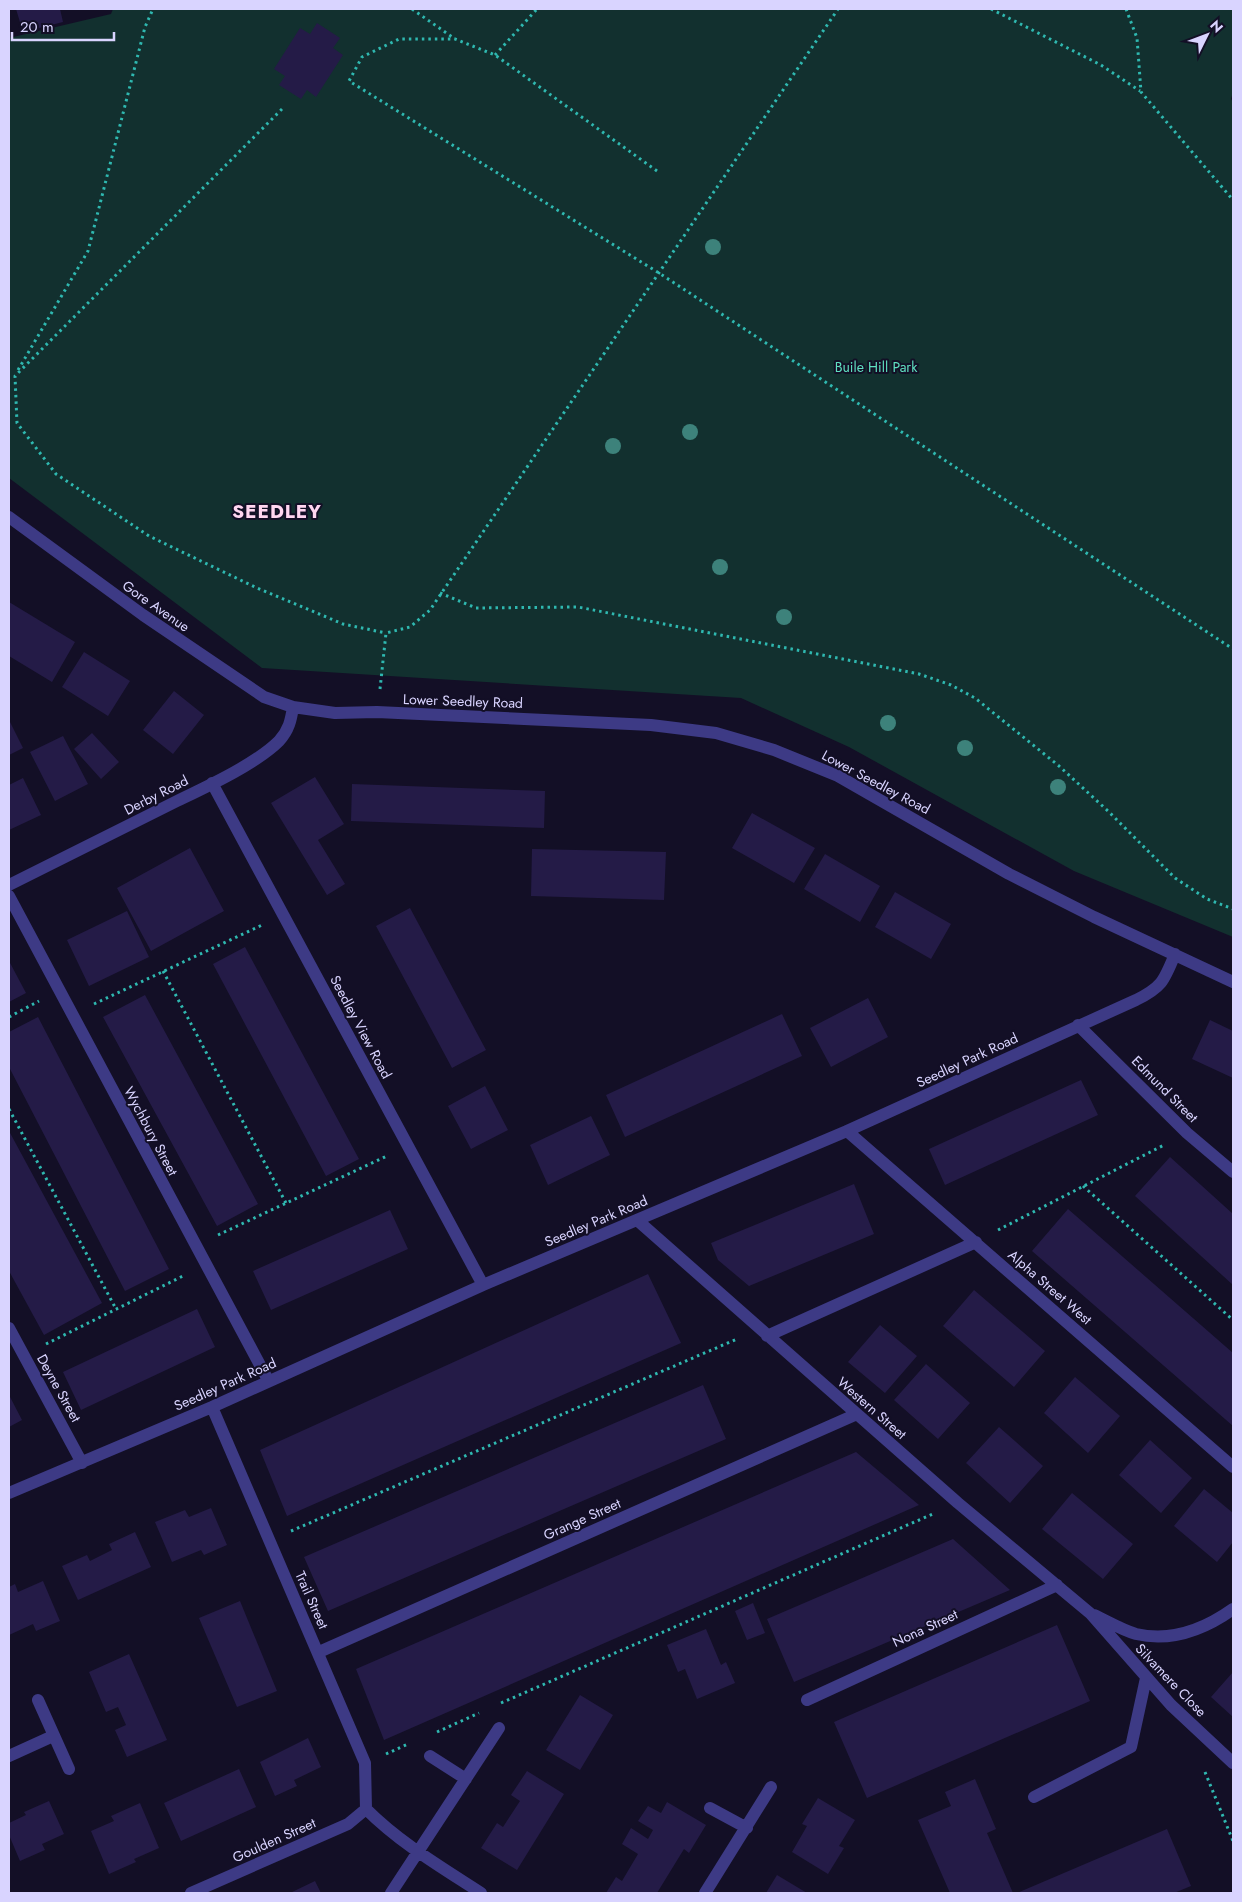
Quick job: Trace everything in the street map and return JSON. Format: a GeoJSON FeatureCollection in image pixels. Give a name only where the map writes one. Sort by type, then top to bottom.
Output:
{"type":"FeatureCollection","features":[{"type":"Feature","properties":{"kind":"street","name":"Gore Avenue"},"geometry":{"type":"LineString","coordinates":[[9,518],[237,681],[264,697],[293,706]]}},
{"type":"Feature","properties":{"kind":"street","name":"Derby Road"},"geometry":{"type":"LineString","coordinates":[[9,885],[212,784],[277,742],[290,724],[293,706]]}},
{"type":"Feature","properties":{"kind":"street","name":"Lower Seedley Road"},"geometry":{"type":"LineString","coordinates":[[293,706],[335,713],[377,712],[652,725],[716,733],[774,750],[838,776],[1009,874],[1094,917],[1233,982]]}},
{"type":"Feature","properties":{"kind":"street","name":"Seedley View Road"},"geometry":{"type":"LineString","coordinates":[[212,784],[483,1285]]}},
{"type":"Feature","properties":{"kind":"street","name":"Wychbury Street"},"geometry":{"type":"LineString","coordinates":[[9,896],[268,1380]]}},
{"type":"Feature","properties":{"kind":"street","name":"Seedley Park Road"},"geometry":{"type":"LineString","coordinates":[[9,1493],[212,1407],[268,1380],[483,1285],[847,1131],[1155,990],[1165,978],[1175,954]]}},
{"type":"Feature","properties":{"kind":"street","name":"Edmund Street"},"geometry":{"type":"LineString","coordinates":[[1078,1025],[1187,1133],[1233,1172]]}},
{"type":"Feature","properties":{"kind":"street","name":"Alpha Street West"},"geometry":{"type":"LineString","coordinates":[[847,1131],[1233,1467]]}},
{"type":"Feature","properties":{"kind":"street","name":"Western Street"},"geometry":{"type":"LineString","coordinates":[[637,1220],[766,1336],[958,1503],[1091,1614]]}},
{"type":"Feature","properties":{"kind":"street"},"geometry":{"type":"LineString","coordinates":[[766,1336],[976,1242]]}},
{"type":"Feature","properties":{"kind":"street","name":"Deyne Street"},"geometry":{"type":"LineString","coordinates":[[9,1328],[82,1463]]}},
{"type":"Feature","properties":{"kind":"street","name":"Trail Street"},"geometry":{"type":"LineString","coordinates":[[212,1407],[319,1652],[365,1763],[366,1809]]}},
{"type":"Feature","properties":{"kind":"street","name":"Grange Street"},"geometry":{"type":"LineString","coordinates":[[319,1652],[857,1414]]}},
{"type":"Feature","properties":{"kind":"street","name":"Nona Street"},"geometry":{"type":"LineString","coordinates":[[807,1700],[1057,1585]]}},
{"type":"Feature","properties":{"kind":"street"},"geometry":{"type":"LineString","coordinates":[[1091,1614],[1136,1634],[1177,1635],[1213,1624],[1233,1609]]}},
{"type":"Feature","properties":{"kind":"street","name":"Silvamere Close"},"geometry":{"type":"LineString","coordinates":[[1091,1614],[1171,1705],[1233,1763]]}},
{"type":"Feature","properties":{"kind":"street"},"geometry":{"type":"LineString","coordinates":[[1034,1797],[1131,1748],[1146,1678]]}},
{"type":"Feature","properties":{"kind":"street"},"geometry":{"type":"LineString","coordinates":[[38,1700],[69,1769]]}},
{"type":"Feature","properties":{"kind":"street"},"geometry":{"type":"LineString","coordinates":[[391,1893],[498,1728]]}},
{"type":"Feature","properties":{"kind":"street"},"geometry":{"type":"LineString","coordinates":[[9,1756],[54,1736]]}},
{"type":"Feature","properties":{"kind":"street"},"geometry":{"type":"LineString","coordinates":[[430,1756],[466,1779]]}},
{"type":"Feature","properties":{"kind":"street"},"geometry":{"type":"LineString","coordinates":[[705,1893],[771,1787]]}},
{"type":"Feature","properties":{"kind":"street"},"geometry":{"type":"LineString","coordinates":[[710,1808],[747,1828]]}},
{"type":"Feature","properties":{"kind":"street"},"geometry":{"type":"LineString","coordinates":[[366,1809],[383,1826],[417,1852],[481,1893]]}},
{"type":"Feature","properties":{"kind":"street","name":"Goulden Street"},"geometry":{"type":"LineString","coordinates":[[191,1893],[348,1824],[366,1809]]}},
{"type":"Feature","properties":{"kind":"path"},"geometry":{"type":"LineString","coordinates":[[153,9],[145,27],[88,251],[15,376],[17,423],[56,474],[149,536],[248,584],[342,624],[386,633],[410,627],[430,610],[838,9]]}},
{"type":"Feature","properties":{"kind":"path"},"geometry":{"type":"LineString","coordinates":[[412,9],[455,39],[495,55],[657,171]]}},
{"type":"Feature","properties":{"kind":"path"},"geometry":{"type":"LineString","coordinates":[[495,55],[538,9]]}},
{"type":"Feature","properties":{"kind":"path"},"geometry":{"type":"LineString","coordinates":[[992,9],[1101,64],[1141,92],[1233,200]]}},
{"type":"Feature","properties":{"kind":"path"},"geometry":{"type":"LineString","coordinates":[[1126,9],[1137,38],[1141,92]]}},
{"type":"Feature","properties":{"kind":"path"},"geometry":{"type":"LineString","coordinates":[[455,39],[399,39],[362,57],[350,82],[659,273],[1233,649]]}},
{"type":"Feature","properties":{"kind":"path"},"geometry":{"type":"LineString","coordinates":[[15,376],[282,109]]}},
{"type":"Feature","properties":{"kind":"path"},"geometry":{"type":"LineString","coordinates":[[9,374],[15,376]]}},
{"type":"Feature","properties":{"kind":"path"},"geometry":{"type":"LineString","coordinates":[[440,593],[476,608],[578,607],[919,674],[952,685],[975,698],[1059,766],[1108,811],[1175,878],[1207,899],[1233,909]]}},
{"type":"Feature","properties":{"kind":"path"},"geometry":{"type":"LineString","coordinates":[[382,676],[386,633]]}},
{"type":"Feature","properties":{"kind":"path"},"geometry":{"type":"LineString","coordinates":[[72,1015],[284,916]]}},
{"type":"Feature","properties":{"kind":"path"},"geometry":{"type":"LineString","coordinates":[[163,971],[286,1203]]}},
{"type":"Feature","properties":{"kind":"path"},"geometry":{"type":"LineString","coordinates":[[9,1017],[30,1006]]}},
{"type":"Feature","properties":{"kind":"path"},"geometry":{"type":"LineString","coordinates":[[9,1109],[116,1309]]}},
{"type":"Feature","properties":{"kind":"path"},"geometry":{"type":"LineString","coordinates":[[976,1242],[1187,1133]]}},
{"type":"Feature","properties":{"kind":"path"},"geometry":{"type":"LineString","coordinates":[[196,1246],[408,1147]]}},
{"type":"Feature","properties":{"kind":"path"},"geometry":{"type":"LineString","coordinates":[[1083,1186],[1233,1320]]}},
{"type":"Feature","properties":{"kind":"path"},"geometry":{"type":"LineString","coordinates":[[52,1341],[173,1280]]}},
{"type":"Feature","properties":{"kind":"path"},"geometry":{"type":"LineString","coordinates":[[269,1540],[737,1340],[756,1326]]}},
{"type":"Feature","properties":{"kind":"path"},"geometry":{"type":"LineString","coordinates":[[494,1707],[958,1503]]}},
{"type":"Feature","properties":{"kind":"path"},"geometry":{"type":"LineString","coordinates":[[430,1734],[484,1711]]}},
{"type":"Feature","properties":{"kind":"path"},"geometry":{"type":"LineString","coordinates":[[365,1763],[412,1742]]}},
{"type":"Feature","properties":{"kind":"green space","name":"Buile Hill Park"},"geometry":{"type":"Polygon","coordinates":[[[113,9],[1233,9],[1233,92],[1231,99],[1233,102],[1233,937],[1074,871],[849,747],[741,698],[262,668],[9,478],[9,38],[111,14],[113,9]]]}},
{"type":"Feature","properties":{"kind":"building"},"geometry":{"type":"Polygon","coordinates":[[[16,9],[60,9],[63,22],[23,32],[16,9]]]}},
{"type":"Feature","properties":{"kind":"building"},"geometry":{"type":"Polygon","coordinates":[[[317,23],[340,38],[333,48],[343,55],[316,97],[307,90],[301,99],[279,85],[285,76],[274,69],[300,28],[310,34],[317,23]]]}},
{"type":"Feature","properties":{"kind":"building"},"geometry":{"type":"Polygon","coordinates":[[[9,602],[75,642],[52,682],[9,656],[9,602]]]}},
{"type":"Feature","properties":{"kind":"building"},"geometry":{"type":"Polygon","coordinates":[[[84,652],[130,681],[108,716],[62,687],[84,652]]]}},
{"type":"Feature","properties":{"kind":"building"},"geometry":{"type":"Polygon","coordinates":[[[174,691],[204,715],[173,754],[143,730],[174,691]]]}},
{"type":"Feature","properties":{"kind":"building"},"geometry":{"type":"Polygon","coordinates":[[[9,720],[23,748],[9,755],[9,720]]]}},
{"type":"Feature","properties":{"kind":"building"},"geometry":{"type":"Polygon","coordinates":[[[92,733],[119,762],[101,779],[74,749],[92,733]]]}},
{"type":"Feature","properties":{"kind":"building"},"geometry":{"type":"Polygon","coordinates":[[[63,736],[88,784],[55,801],[30,752],[63,736]]]}},
{"type":"Feature","properties":{"kind":"building"},"geometry":{"type":"Polygon","coordinates":[[[315,777],[344,824],[318,840],[345,884],[327,895],[271,803],[315,777]]]}},
{"type":"Feature","properties":{"kind":"building"},"geometry":{"type":"Polygon","coordinates":[[[23,778],[41,815],[9,830],[9,785],[23,778]]]}},
{"type":"Feature","properties":{"kind":"building"},"geometry":{"type":"Polygon","coordinates":[[[352,784],[545,791],[544,828],[351,821],[352,784]]]}},
{"type":"Feature","properties":{"kind":"building"},"geometry":{"type":"Polygon","coordinates":[[[752,813],[815,848],[794,883],[732,848],[752,813]]]}},
{"type":"Feature","properties":{"kind":"building"},"geometry":{"type":"Polygon","coordinates":[[[190,848],[224,911],[151,951],[117,888],[190,848]]]}},
{"type":"Feature","properties":{"kind":"building"},"geometry":{"type":"Polygon","coordinates":[[[532,849],[666,852],[664,900],[531,896],[532,849]]]}},
{"type":"Feature","properties":{"kind":"building"},"geometry":{"type":"Polygon","coordinates":[[[825,854],[880,886],[860,922],[804,889],[825,854]]]}},
{"type":"Feature","properties":{"kind":"building"},"geometry":{"type":"Polygon","coordinates":[[[895,892],[951,924],[931,959],[875,927],[895,892]]]}},
{"type":"Feature","properties":{"kind":"building"},"geometry":{"type":"Polygon","coordinates":[[[410,908],[486,1050],[452,1068],[376,926],[410,908]]]}},
{"type":"Feature","properties":{"kind":"building"},"geometry":{"type":"Polygon","coordinates":[[[127,911],[149,957],[89,986],[67,940],[127,911]]]}},
{"type":"Feature","properties":{"kind":"building"},"geometry":{"type":"Polygon","coordinates":[[[245,947],[359,1159],[326,1176],[213,964],[245,947]]]}},
{"type":"Feature","properties":{"kind":"building"},"geometry":{"type":"Polygon","coordinates":[[[9,961],[26,993],[9,1002],[9,961]]]}},
{"type":"Feature","properties":{"kind":"building"},"geometry":{"type":"Polygon","coordinates":[[[145,995],[258,1204],[217,1226],[103,1017],[145,995]]]}},
{"type":"Feature","properties":{"kind":"building"},"geometry":{"type":"Polygon","coordinates":[[[868,998],[888,1037],[831,1067],[810,1028],[868,998]]]}},
{"type":"Feature","properties":{"kind":"building"},"geometry":{"type":"Polygon","coordinates":[[[782,1014],[802,1056],[625,1137],[606,1095],[782,1014]]]}},
{"type":"Feature","properties":{"kind":"building"},"geometry":{"type":"Polygon","coordinates":[[[38,1017],[169,1269],[125,1291],[9,1067],[9,1032],[38,1017]]]}},
{"type":"Feature","properties":{"kind":"building"},"geometry":{"type":"Polygon","coordinates":[[[1210,1020],[1233,1031],[1233,1078],[1192,1059],[1210,1020]]]}},
{"type":"Feature","properties":{"kind":"building"},"geometry":{"type":"Polygon","coordinates":[[[1081,1080],[1098,1115],[945,1185],[929,1149],[1081,1080]]]}},
{"type":"Feature","properties":{"kind":"building"},"geometry":{"type":"Polygon","coordinates":[[[485,1086],[508,1130],[471,1149],[448,1106],[485,1086]]]}},
{"type":"Feature","properties":{"kind":"building"},"geometry":{"type":"Polygon","coordinates":[[[591,1116],[610,1155],[548,1185],[530,1145],[591,1116]]]}},
{"type":"Feature","properties":{"kind":"building"},"geometry":{"type":"Polygon","coordinates":[[[9,1131],[102,1303],[44,1335],[9,1271],[9,1131]]]}},
{"type":"Feature","properties":{"kind":"building"},"geometry":{"type":"Polygon","coordinates":[[[1170,1157],[1233,1214],[1233,1285],[1135,1196],[1170,1157]]]}},
{"type":"Feature","properties":{"kind":"building"},"geometry":{"type":"Polygon","coordinates":[[[854,1184],[874,1234],[749,1286],[718,1260],[711,1243],[854,1184]]]}},
{"type":"Feature","properties":{"kind":"building"},"geometry":{"type":"Polygon","coordinates":[[[1068,1209],[1233,1353],[1233,1426],[1032,1251],[1068,1209]]]}},
{"type":"Feature","properties":{"kind":"building"},"geometry":{"type":"Polygon","coordinates":[[[390,1210],[408,1249],[271,1310],[253,1271],[390,1210]]]}},
{"type":"Feature","properties":{"kind":"building"},"geometry":{"type":"Polygon","coordinates":[[[648,1274],[681,1343],[287,1516],[260,1450],[648,1274]]]}},
{"type":"Feature","properties":{"kind":"building"},"geometry":{"type":"Polygon","coordinates":[[[974,1290],[1045,1351],[1014,1387],[943,1326],[974,1290]]]}},
{"type":"Feature","properties":{"kind":"building"},"geometry":{"type":"Polygon","coordinates":[[[197,1309],[215,1347],[81,1410],[63,1372],[197,1309]]]}},
{"type":"Feature","properties":{"kind":"building"},"geometry":{"type":"Polygon","coordinates":[[[880,1325],[917,1356],[885,1393],[848,1362],[880,1325]]]}},
{"type":"Feature","properties":{"kind":"building"},"geometry":{"type":"Polygon","coordinates":[[[926,1364],[970,1403],[938,1439],[894,1400],[926,1364]]]}},
{"type":"Feature","properties":{"kind":"building"},"geometry":{"type":"Polygon","coordinates":[[[1075,1377],[1120,1416],[1088,1453],[1044,1413],[1075,1377]]]}},
{"type":"Feature","properties":{"kind":"building"},"geometry":{"type":"Polygon","coordinates":[[[703,1385],[726,1439],[328,1611],[304,1557],[703,1385]]]}},
{"type":"Feature","properties":{"kind":"building"},"geometry":{"type":"Polygon","coordinates":[[[9,1395],[22,1420],[9,1427],[9,1395]]]}},
{"type":"Feature","properties":{"kind":"building"},"geometry":{"type":"Polygon","coordinates":[[[999,1427],[1043,1466],[1010,1503],[966,1463],[999,1427]]]}},
{"type":"Feature","properties":{"kind":"building"},"geometry":{"type":"Polygon","coordinates":[[[1150,1440],[1192,1478],[1161,1513],[1119,1475],[1150,1440]]]}},
{"type":"Feature","properties":{"kind":"building"},"geometry":{"type":"Polygon","coordinates":[[[856,1452],[919,1505],[384,1740],[356,1669],[856,1452]]]}},
{"type":"Feature","properties":{"kind":"building"},"geometry":{"type":"Polygon","coordinates":[[[1204,1489],[1233,1513],[1233,1542],[1217,1562],[1174,1526],[1204,1489]]]}},
{"type":"Feature","properties":{"kind":"building"},"geometry":{"type":"Polygon","coordinates":[[[1072,1493],[1133,1544],[1103,1579],[1042,1529],[1072,1493]]]}},
{"type":"Feature","properties":{"kind":"building"},"geometry":{"type":"Polygon","coordinates":[[[211,1508],[227,1545],[204,1555],[201,1550],[172,1562],[155,1522],[185,1510],[189,1517],[211,1508]]]}},
{"type":"Feature","properties":{"kind":"building"},"geometry":{"type":"Polygon","coordinates":[[[135,1532],[151,1567],[78,1600],[62,1566],[87,1555],[90,1561],[112,1550],[109,1544],[135,1532]]]}},
{"type":"Feature","properties":{"kind":"building"},"geometry":{"type":"Polygon","coordinates":[[[953,1539],[1010,1590],[794,1682],[767,1619],[953,1539]]]}},
{"type":"Feature","properties":{"kind":"building"},"geometry":{"type":"Polygon","coordinates":[[[43,1581],[60,1621],[36,1631],[33,1624],[9,1635],[9,1587],[15,1584],[18,1592],[43,1581]]]}},
{"type":"Feature","properties":{"kind":"building"},"geometry":{"type":"Polygon","coordinates":[[[240,1601],[277,1691],[237,1707],[199,1618],[240,1601]]]}},
{"type":"Feature","properties":{"kind":"building"},"geometry":{"type":"Polygon","coordinates":[[[753,1603],[765,1633],[747,1640],[735,1611],[753,1603]]]}},
{"type":"Feature","properties":{"kind":"building"},"geometry":{"type":"Polygon","coordinates":[[[1057,1625],[1090,1701],[867,1798],[834,1722],[1057,1625]]]}},
{"type":"Feature","properties":{"kind":"building"},"geometry":{"type":"Polygon","coordinates":[[[706,1629],[721,1665],[726,1662],[735,1683],[697,1699],[685,1669],[678,1672],[667,1645],[706,1629]]]}},
{"type":"Feature","properties":{"kind":"building"},"geometry":{"type":"Polygon","coordinates":[[[129,1654],[167,1740],[127,1757],[115,1730],[126,1725],[118,1707],[106,1712],[89,1672],[129,1654]]]}},
{"type":"Feature","properties":{"kind":"building"},"geometry":{"type":"Polygon","coordinates":[[[1233,1672],[1233,1717],[1211,1697],[1233,1672]]]}},
{"type":"Feature","properties":{"kind":"building"},"geometry":{"type":"Polygon","coordinates":[[[580,1695],[613,1715],[580,1770],[546,1750],[580,1695]]]}},
{"type":"Feature","properties":{"kind":"building"},"geometry":{"type":"Polygon","coordinates":[[[308,1738],[321,1767],[294,1780],[297,1786],[275,1796],[260,1762],[308,1738]]]}},
{"type":"Feature","properties":{"kind":"building"},"geometry":{"type":"Polygon","coordinates":[[[239,1769],[256,1807],[181,1841],[164,1803],[239,1769]]]}},
{"type":"Feature","properties":{"kind":"building"},"geometry":{"type":"Polygon","coordinates":[[[527,1771],[564,1794],[517,1870],[481,1848],[497,1823],[503,1827],[520,1801],[511,1795],[527,1771]]]}},
{"type":"Feature","properties":{"kind":"building"},"geometry":{"type":"Polygon","coordinates":[[[975,1779],[996,1829],[987,1833],[1013,1893],[950,1893],[918,1820],[951,1806],[945,1792],[975,1779]]]}},
{"type":"Feature","properties":{"kind":"building"},"geometry":{"type":"Polygon","coordinates":[[[818,1798],[855,1820],[839,1846],[844,1848],[828,1874],[792,1852],[807,1826],[802,1824],[818,1798]]]}},
{"type":"Feature","properties":{"kind":"building"},"geometry":{"type":"Polygon","coordinates":[[[49,1801],[64,1834],[42,1844],[45,1850],[20,1861],[9,1835],[9,1823],[26,1815],[24,1812],[49,1801]]]}},
{"type":"Feature","properties":{"kind":"building"},"geometry":{"type":"Polygon","coordinates":[[[667,1802],[706,1825],[689,1853],[684,1849],[657,1893],[606,1893],[616,1877],[622,1881],[638,1854],[622,1844],[631,1828],[648,1839],[653,1830],[638,1821],[648,1806],[661,1813],[667,1802]]]}},
{"type":"Feature","properties":{"kind":"building"},"geometry":{"type":"Polygon","coordinates":[[[140,1803],[159,1848],[134,1859],[136,1862],[109,1874],[91,1831],[114,1821],[111,1816],[140,1803]]]}},
{"type":"Feature","properties":{"kind":"building"},"geometry":{"type":"Polygon","coordinates":[[[1167,1829],[1191,1886],[1174,1893],[1017,1893],[1167,1829]]]}},
{"type":"Feature","properties":{"kind":"building"},"geometry":{"type":"Polygon","coordinates":[[[777,1875],[807,1893],[766,1893],[777,1875]]]}},
{"type":"Feature","properties":{"kind":"building"},"geometry":{"type":"Polygon","coordinates":[[[315,1881],[321,1893],[290,1893],[315,1881]]]}},
{"type":"Feature","properties":{"kind":"district","name":"SEEDLEY"},"geometry":{"type":"Point","coordinates":[277,511]}}]}
